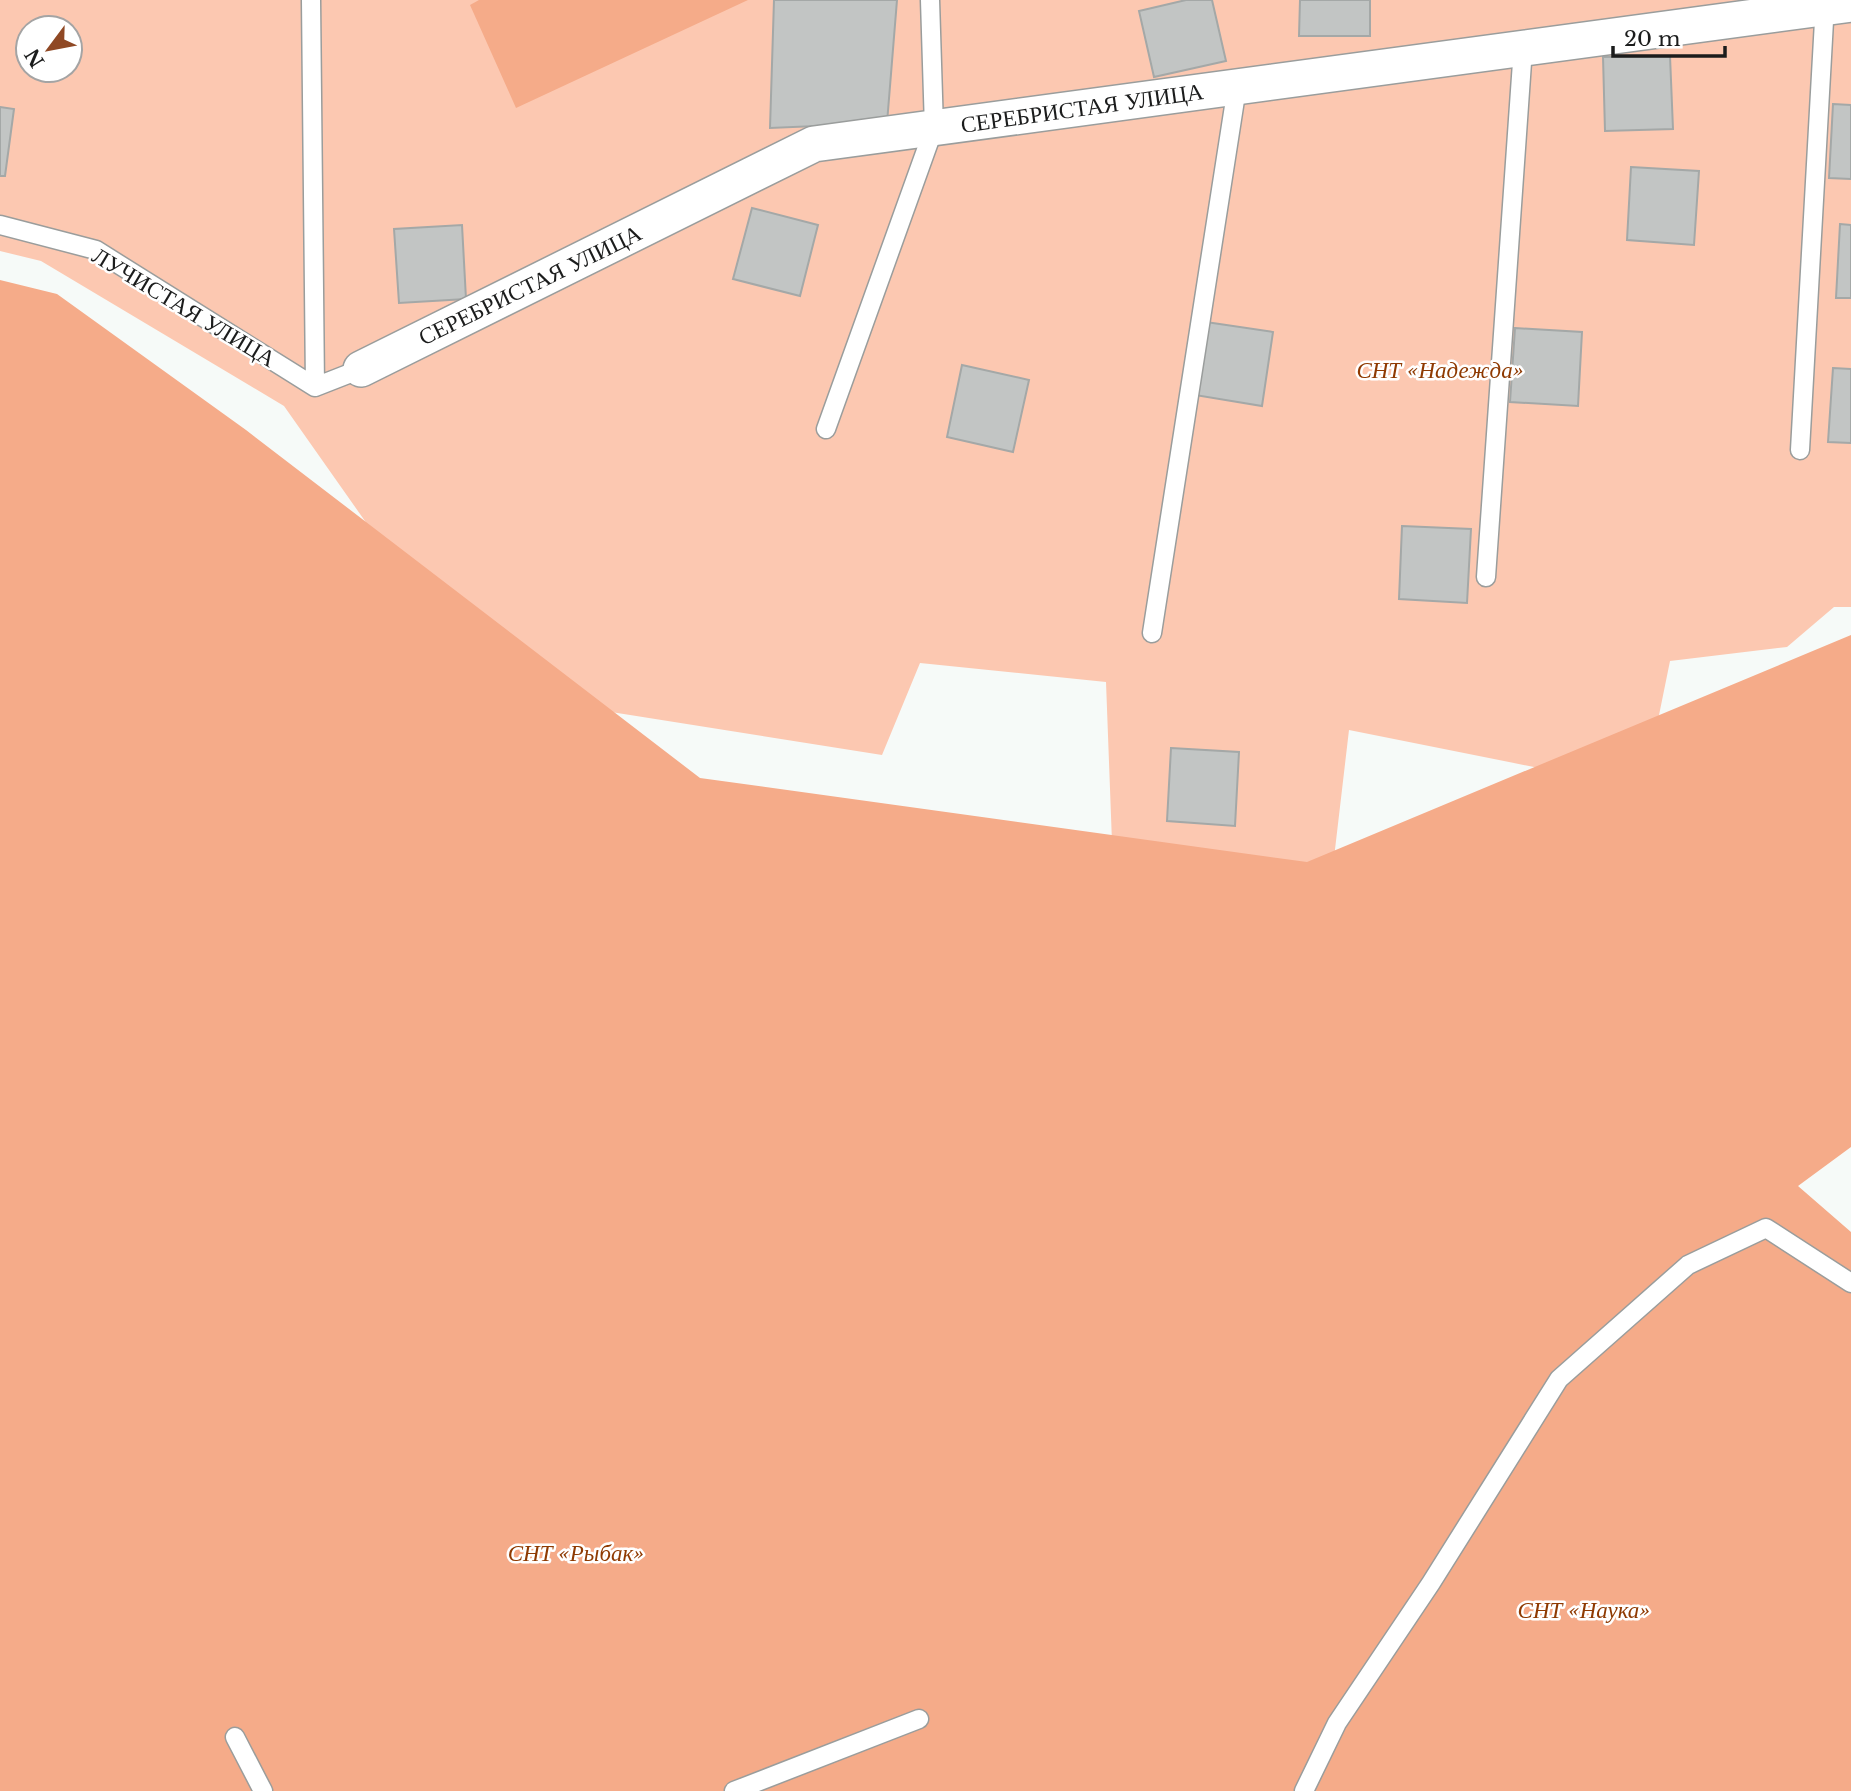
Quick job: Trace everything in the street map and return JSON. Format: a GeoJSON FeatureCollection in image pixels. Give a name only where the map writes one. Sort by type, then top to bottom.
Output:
{"type":"FeatureCollection","features":[{"type":"Feature","properties":{"kind":"street","name":"СЕРЕБРИСТАЯ УЛИЦА"},"geometry":{"type":"LineString","coordinates":[[361,369],[814,144],[1834,4]]}},
{"type":"Feature","properties":{"kind":"lane"},"geometry":{"type":"LineString","coordinates":[[311,0],[315,387],[361,369]]}},
{"type":"Feature","properties":{"kind":"lane"},"geometry":{"type":"LineString","coordinates":[[826,429],[934,128],[930,0]]}},
{"type":"Feature","properties":{"kind":"lane"},"geometry":{"type":"LineString","coordinates":[[1800,450],[1834,4]]}},
{"type":"Feature","properties":{"kind":"lane"},"geometry":{"type":"LineString","coordinates":[[1486,577],[1523,48]]}},
{"type":"Feature","properties":{"kind":"lane"},"geometry":{"type":"LineString","coordinates":[[1152,633],[1237,87]]}},
{"type":"Feature","properties":{"kind":"lane","name":"ЛУЧИСТАЯ УЛИЦА"},"geometry":{"type":"LineString","coordinates":[[0,225],[96,250],[315,387]]}},
{"type":"Feature","properties":{"kind":"lane"},"geometry":{"type":"LineString","coordinates":[[1304,1791],[1337,1723],[1431,1583],[1559,1380],[1688,1265],[1766,1228],[1851,1283]]}},
{"type":"Feature","properties":{"kind":"lane"},"geometry":{"type":"LineString","coordinates":[[734,1791],[919,1719]]}},
{"type":"Feature","properties":{"kind":"lane"},"geometry":{"type":"LineString","coordinates":[[235,1737],[263,1791]]}},
{"type":"Feature","properties":{"kind":"green space","name":"СНТ «Надежда»"},"geometry":{"type":"Polygon","coordinates":[[[0,0],[1851,0],[1851,607],[1834,607],[1787,647],[1670,661],[1644,789],[1349,730],[1332,875],[1113,869],[1106,682],[920,663],[882,755],[567,705],[391,558],[284,406],[41,261],[0,251],[0,0]]]}},
{"type":"Feature","properties":{"kind":"green space"},"geometry":{"type":"Polygon","coordinates":[[[479,0],[748,0],[516,108],[470,5],[479,0]]]}},
{"type":"Feature","properties":{"kind":"green space"},"geometry":{"type":"Polygon","coordinates":[[[0,280],[57,294],[246,430],[700,778],[1307,862],[1851,635],[1851,1147],[1798,1186],[1851,1232],[1851,1791],[0,1791],[0,280]]]}},
{"type":"Feature","properties":{"kind":"building"},"geometry":{"type":"Polygon","coordinates":[[[774,0],[897,0],[887,123],[770,128],[774,0]]]}},
{"type":"Feature","properties":{"kind":"building"},"geometry":{"type":"Polygon","coordinates":[[[1186,0],[1212,0],[1226,61],[1154,77],[1139,11],[1186,0]]]}},
{"type":"Feature","properties":{"kind":"building"},"geometry":{"type":"Polygon","coordinates":[[[1300,0],[1370,0],[1370,36],[1299,36],[1300,0]]]}},
{"type":"Feature","properties":{"kind":"building"},"geometry":{"type":"Polygon","coordinates":[[[1670,56],[1673,129],[1605,131],[1603,57],[1670,56]]]}},
{"type":"Feature","properties":{"kind":"building"},"geometry":{"type":"Polygon","coordinates":[[[1833,104],[1851,105],[1851,179],[1829,178],[1833,104]]]}},
{"type":"Feature","properties":{"kind":"building"},"geometry":{"type":"Polygon","coordinates":[[[0,107],[14,109],[5,176],[0,176],[0,107]]]}},
{"type":"Feature","properties":{"kind":"building"},"geometry":{"type":"Polygon","coordinates":[[[1631,167],[1699,171],[1694,245],[1627,240],[1631,167]]]}},
{"type":"Feature","properties":{"kind":"building"},"geometry":{"type":"Polygon","coordinates":[[[752,208],[818,225],[800,296],[733,279],[752,208]]]}},
{"type":"Feature","properties":{"kind":"building"},"geometry":{"type":"Polygon","coordinates":[[[1840,224],[1851,225],[1851,298],[1836,298],[1840,224]]]}},
{"type":"Feature","properties":{"kind":"building"},"geometry":{"type":"Polygon","coordinates":[[[462,225],[466,299],[399,303],[394,229],[462,225]]]}},
{"type":"Feature","properties":{"kind":"building"},"geometry":{"type":"Polygon","coordinates":[[[1206,322],[1273,332],[1262,406],[1195,395],[1206,322]]]}},
{"type":"Feature","properties":{"kind":"building"},"geometry":{"type":"Polygon","coordinates":[[[1515,328],[1582,332],[1578,406],[1510,402],[1515,328]]]}},
{"type":"Feature","properties":{"kind":"building"},"geometry":{"type":"Polygon","coordinates":[[[962,365],[1029,380],[1013,452],[947,437],[962,365]]]}},
{"type":"Feature","properties":{"kind":"building"},"geometry":{"type":"Polygon","coordinates":[[[1833,368],[1851,369],[1851,443],[1828,442],[1833,368]]]}},
{"type":"Feature","properties":{"kind":"building"},"geometry":{"type":"Polygon","coordinates":[[[1402,526],[1471,529],[1467,603],[1399,599],[1402,526]]]}},
{"type":"Feature","properties":{"kind":"building"},"geometry":{"type":"Polygon","coordinates":[[[1171,748],[1239,752],[1235,826],[1167,821],[1171,748]]]}},
{"type":"Feature","properties":{"kind":"park label","name":"СНТ «Рыбак»"},"geometry":{"type":"Point","coordinates":[576,1553]}},
{"type":"Feature","properties":{"kind":"park label","name":"СНТ «Наука»"},"geometry":{"type":"Point","coordinates":[1584,1610]}}]}
